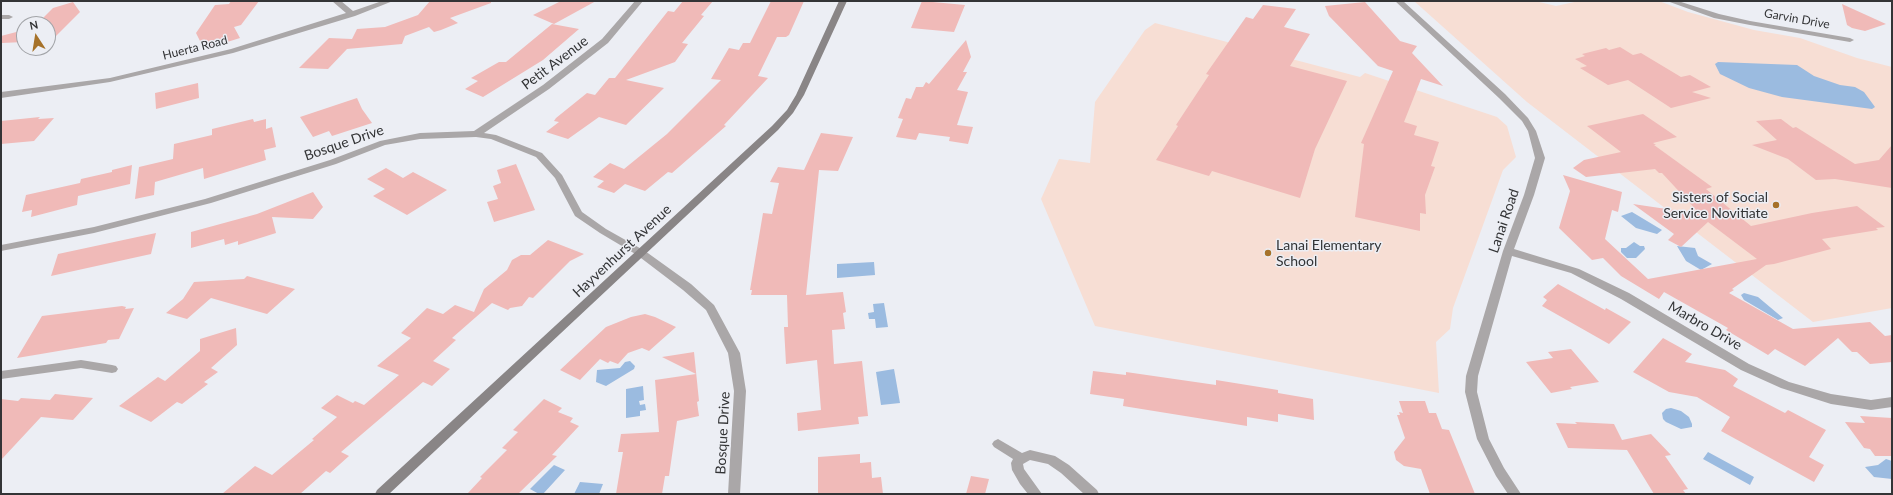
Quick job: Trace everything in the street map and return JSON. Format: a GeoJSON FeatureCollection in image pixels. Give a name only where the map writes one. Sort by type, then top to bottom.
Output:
{"type":"FeatureCollection","features":[{"type":"Feature","properties":{"kind":"main road","name":"Hayvenhurst Avenue"},"geometry":{"type":"LineString","coordinates":[[381,494],[759,144],[790,111],[813,69],[843,1]]}},
{"type":"Feature","properties":{"kind":"street"},"geometry":{"type":"LineString","coordinates":[[336,1],[352,14]]}},
{"type":"Feature","properties":{"kind":"street","name":"Huerta Road"},"geometry":{"type":"LineString","coordinates":[[1,95],[110,80],[234,51],[389,1]]}},
{"type":"Feature","properties":{"kind":"street","name":"Petit Avenue"},"geometry":{"type":"LineString","coordinates":[[476,134],[552,83],[605,42],[639,1]]}},
{"type":"Feature","properties":{"kind":"street","name":"Lanai Road"},"geometry":{"type":"LineString","coordinates":[[1399,1],[1502,96],[1525,120],[1532,131],[1540,158],[1529,195],[1508,251],[1472,376],[1471,392],[1482,439],[1500,472],[1515,494]]}},
{"type":"Feature","properties":{"kind":"street","name":"Garvin Drive"},"geometry":{"type":"LineString","coordinates":[[1671,1],[1717,16],[1850,40]]}},
{"type":"Feature","properties":{"kind":"street","name":"Bosque Drive"},"geometry":{"type":"LineString","coordinates":[[1,248],[94,230],[208,201],[326,164],[382,143],[420,136],[476,134],[493,137],[539,155],[559,177],[578,214],[603,231],[641,253],[687,287],[710,308],[734,353],[740,391],[734,494]]}},
{"type":"Feature","properties":{"kind":"street","name":"Marbro Drive"},"geometry":{"type":"LineString","coordinates":[[1508,251],[1575,271],[1625,296],[1746,367],[1785,385],[1831,399],[1871,405],[1892,402]]}},
{"type":"Feature","properties":{"kind":"street"},"geometry":{"type":"LineString","coordinates":[[1,375],[81,364],[112,369]]}},
{"type":"Feature","properties":{"kind":"street"},"geometry":{"type":"LineString","coordinates":[[998,444],[1021,458]]}},
{"type":"Feature","properties":{"kind":"street"},"geometry":{"type":"LineString","coordinates":[[1036,494],[1018,470],[1017,463],[1021,458],[1030,455],[1051,460],[1065,469],[1093,494]]}},
{"type":"Feature","properties":{"kind":"shaded area","name":"Sisters of Social Service Novitiate"},"geometry":{"type":"Polygon","coordinates":[[[1414,1],[1535,1],[1556,6],[1579,1],[1659,1],[1688,12],[1754,30],[1800,38],[1857,58],[1892,67],[1892,308],[1813,322],[1527,102],[1414,1]]]}},
{"type":"Feature","properties":{"kind":"shaded area","name":"Lanai Elementary School"},"geometry":{"type":"Polygon","coordinates":[[[1155,23],[1360,77],[1365,73],[1497,117],[1507,126],[1516,157],[1503,170],[1453,308],[1450,329],[1436,342],[1439,393],[1095,326],[1041,199],[1059,159],[1090,163],[1095,102],[1145,30],[1155,23]]]}},
{"type":"Feature","properties":{"kind":"water"},"geometry":{"type":"Polygon","coordinates":[[[1718,62],[1797,65],[1814,76],[1840,85],[1855,87],[1864,92],[1875,107],[1872,109],[1782,97],[1749,88],[1720,74],[1715,64],[1718,62]]]}},
{"type":"Feature","properties":{"kind":"water"},"geometry":{"type":"Polygon","coordinates":[[[1632,212],[1662,230],[1657,234],[1636,228],[1621,216],[1632,212]]]}},
{"type":"Feature","properties":{"kind":"water"},"geometry":{"type":"Polygon","coordinates":[[[1634,242],[1640,246],[1644,246],[1645,249],[1636,258],[1627,258],[1621,252],[1621,248],[1626,248],[1634,242]]]}},
{"type":"Feature","properties":{"kind":"water"},"geometry":{"type":"Polygon","coordinates":[[[1677,246],[1695,248],[1698,256],[1712,264],[1701,270],[1686,261],[1677,246]]]}},
{"type":"Feature","properties":{"kind":"water"},"geometry":{"type":"Polygon","coordinates":[[[874,262],[875,275],[837,278],[837,264],[874,262]]]}},
{"type":"Feature","properties":{"kind":"water"},"geometry":{"type":"Polygon","coordinates":[[[1744,293],[1758,297],[1783,318],[1778,320],[1744,300],[1741,295],[1744,293]]]}},
{"type":"Feature","properties":{"kind":"water"},"geometry":{"type":"Polygon","coordinates":[[[884,303],[888,327],[876,328],[875,319],[869,319],[868,313],[874,312],[873,304],[884,303]]]}},
{"type":"Feature","properties":{"kind":"water"},"geometry":{"type":"Polygon","coordinates":[[[630,361],[635,366],[634,369],[606,386],[596,382],[597,370],[620,368],[625,362],[630,361]]]}},
{"type":"Feature","properties":{"kind":"water"},"geometry":{"type":"Polygon","coordinates":[[[894,369],[900,403],[881,405],[876,372],[894,369]]]}},
{"type":"Feature","properties":{"kind":"water"},"geometry":{"type":"Polygon","coordinates":[[[643,386],[644,400],[639,401],[640,405],[645,404],[646,410],[640,411],[640,416],[626,418],[626,389],[643,386]]]}},
{"type":"Feature","properties":{"kind":"water"},"geometry":{"type":"Polygon","coordinates":[[[1671,408],[1681,411],[1689,417],[1692,427],[1681,429],[1666,422],[1663,419],[1662,413],[1666,409],[1671,408]]]}},
{"type":"Feature","properties":{"kind":"water"},"geometry":{"type":"Polygon","coordinates":[[[1708,452],[1754,477],[1750,485],[1703,459],[1708,452]]]}},
{"type":"Feature","properties":{"kind":"water"},"geometry":{"type":"Polygon","coordinates":[[[1886,459],[1892,461],[1892,479],[1874,477],[1865,467],[1878,465],[1886,459]]]}},
{"type":"Feature","properties":{"kind":"water"},"geometry":{"type":"Polygon","coordinates":[[[554,465],[565,470],[543,494],[539,494],[530,489],[554,465]]]}},
{"type":"Feature","properties":{"kind":"water"},"geometry":{"type":"Polygon","coordinates":[[[580,482],[603,484],[599,494],[574,494],[580,482]]]}},
{"type":"Feature","properties":{"kind":"building"},"geometry":{"type":"Polygon","coordinates":[[[231,1],[259,1],[241,25],[234,27],[240,38],[208,48],[205,43],[202,45],[196,33],[215,5],[229,4],[231,1]]]}},
{"type":"Feature","properties":{"kind":"building"},"geometry":{"type":"Polygon","coordinates":[[[430,1],[491,1],[491,3],[450,18],[458,23],[441,30],[434,32],[429,27],[405,36],[402,44],[347,49],[328,69],[299,68],[329,38],[352,39],[357,29],[385,27],[418,15],[430,1]]]}},
{"type":"Feature","properties":{"kind":"building"},"geometry":{"type":"Polygon","coordinates":[[[561,1],[596,1],[554,24],[533,15],[561,1]]]}},
{"type":"Feature","properties":{"kind":"building"},"geometry":{"type":"Polygon","coordinates":[[[683,1],[713,1],[701,15],[704,16],[682,43],[688,44],[675,62],[626,80],[664,88],[626,125],[599,117],[568,139],[546,132],[559,122],[554,121],[556,118],[587,93],[595,95],[609,78],[615,78],[668,11],[674,12],[683,1]]]}},
{"type":"Feature","properties":{"kind":"building"},"geometry":{"type":"Polygon","coordinates":[[[771,1],[804,1],[789,35],[786,37],[777,37],[758,76],[768,78],[724,125],[726,126],[672,173],[668,172],[645,191],[625,184],[614,193],[597,187],[604,181],[593,177],[610,163],[624,169],[667,134],[721,80],[711,79],[729,48],[739,50],[743,43],[750,43],[771,1]]]}},
{"type":"Feature","properties":{"kind":"building"},"geometry":{"type":"Polygon","coordinates":[[[922,1],[965,5],[954,32],[911,28],[922,1]]]}},
{"type":"Feature","properties":{"kind":"building"},"geometry":{"type":"Polygon","coordinates":[[[73,2],[80,12],[56,36],[56,16],[45,16],[53,8],[73,2]]]}},
{"type":"Feature","properties":{"kind":"building"},"geometry":{"type":"Polygon","coordinates":[[[1365,2],[1400,41],[1417,46],[1412,53],[1443,86],[1421,79],[1404,122],[1417,126],[1414,135],[1439,142],[1431,166],[1435,167],[1425,195],[1426,214],[1420,213],[1420,231],[1355,217],[1364,144],[1361,143],[1393,71],[1378,66],[1329,16],[1325,6],[1365,2]]]}},
{"type":"Feature","properties":{"kind":"building"},"geometry":{"type":"Polygon","coordinates":[[[1842,4],[1886,24],[1865,31],[1852,28],[1847,25],[1842,4]]]}},
{"type":"Feature","properties":{"kind":"building"},"geometry":{"type":"Polygon","coordinates":[[[1263,5],[1296,9],[1284,27],[1310,34],[1290,66],[1347,81],[1315,149],[1300,198],[1212,171],[1209,176],[1156,160],[1178,126],[1176,125],[1209,75],[1206,74],[1246,17],[1253,19],[1263,5]]]}},
{"type":"Feature","properties":{"kind":"building"},"geometry":{"type":"Polygon","coordinates":[[[552,24],[579,29],[543,60],[483,97],[465,89],[478,81],[471,78],[499,62],[506,62],[552,24]]]}},
{"type":"Feature","properties":{"kind":"building"},"geometry":{"type":"Polygon","coordinates":[[[16,32],[16,42],[2,43],[1,36],[16,32]]]}},
{"type":"Feature","properties":{"kind":"building"},"geometry":{"type":"Polygon","coordinates":[[[966,40],[971,57],[963,72],[967,72],[957,90],[968,92],[957,125],[973,127],[968,144],[949,141],[950,137],[919,133],[916,140],[896,137],[903,119],[898,118],[906,98],[911,99],[916,87],[923,87],[926,82],[929,84],[966,40]]]}},
{"type":"Feature","properties":{"kind":"building"},"geometry":{"type":"Polygon","coordinates":[[[1620,47],[1633,55],[1641,53],[1681,77],[1690,75],[1711,87],[1692,92],[1711,98],[1671,108],[1628,80],[1608,85],[1580,68],[1587,66],[1575,59],[1585,56],[1582,54],[1606,48],[1609,50],[1620,47]]]}},
{"type":"Feature","properties":{"kind":"building"},"geometry":{"type":"Polygon","coordinates":[[[198,83],[199,98],[156,109],[155,93],[198,83]]]}},
{"type":"Feature","properties":{"kind":"building"},"geometry":{"type":"Polygon","coordinates":[[[357,98],[362,109],[372,123],[332,136],[329,131],[313,137],[300,117],[357,98]]]}},
{"type":"Feature","properties":{"kind":"building"},"geometry":{"type":"Polygon","coordinates":[[[1643,114],[1677,137],[1653,143],[1656,145],[1654,145],[1712,187],[1706,189],[1751,226],[1812,213],[1857,206],[1885,227],[1876,228],[1878,230],[1822,239],[1831,249],[1766,265],[1732,289],[1734,290],[1729,293],[1793,329],[1870,322],[1885,336],[1892,335],[1892,362],[1870,364],[1857,352],[1852,352],[1838,338],[1805,366],[1775,349],[1768,355],[1726,330],[1728,328],[1664,292],[1659,299],[1621,276],[1603,258],[1592,260],[1559,228],[1570,191],[1563,175],[1622,192],[1618,212],[1612,210],[1605,239],[1648,279],[1757,259],[1708,222],[1681,247],[1668,240],[1674,234],[1633,204],[1700,214],[1662,173],[1659,173],[1655,169],[1586,177],[1573,168],[1584,160],[1621,152],[1587,126],[1643,114]]]}},
{"type":"Feature","properties":{"kind":"building"},"geometry":{"type":"Polygon","coordinates":[[[40,117],[38,119],[54,118],[34,141],[1,144],[1,121],[40,117]]]}},
{"type":"Feature","properties":{"kind":"building"},"geometry":{"type":"Polygon","coordinates":[[[253,119],[254,122],[266,119],[266,129],[272,127],[276,147],[264,150],[266,160],[204,179],[203,168],[155,182],[154,195],[135,199],[139,167],[173,159],[174,144],[212,135],[212,129],[253,119]]]}},
{"type":"Feature","properties":{"kind":"building"},"geometry":{"type":"Polygon","coordinates":[[[1781,119],[1793,128],[1796,127],[1855,164],[1879,160],[1892,145],[1892,188],[1835,179],[1816,180],[1788,159],[1752,145],[1777,140],[1756,121],[1781,119]]]}},
{"type":"Feature","properties":{"kind":"building"},"geometry":{"type":"Polygon","coordinates":[[[821,133],[853,137],[838,171],[819,170],[806,295],[843,292],[846,312],[843,313],[845,329],[832,330],[834,364],[862,361],[868,416],[858,417],[859,424],[798,431],[797,413],[821,410],[817,360],[786,364],[784,327],[788,327],[787,295],[751,295],[752,290],[750,290],[763,213],[772,214],[779,183],[770,182],[778,167],[804,170],[821,133]]]}},
{"type":"Feature","properties":{"kind":"building"},"geometry":{"type":"Polygon","coordinates":[[[516,164],[535,210],[494,222],[487,202],[498,199],[493,186],[501,183],[497,170],[516,164]]]}},
{"type":"Feature","properties":{"kind":"building"},"geometry":{"type":"Polygon","coordinates":[[[132,165],[130,184],[78,196],[77,205],[31,217],[32,210],[22,212],[26,195],[80,183],[81,179],[112,172],[112,170],[132,165]]]}},
{"type":"Feature","properties":{"kind":"building"},"geometry":{"type":"Polygon","coordinates":[[[386,168],[403,178],[413,172],[447,190],[407,215],[373,196],[385,189],[367,179],[386,168]]]}},
{"type":"Feature","properties":{"kind":"building"},"geometry":{"type":"Polygon","coordinates":[[[313,192],[323,207],[313,219],[272,217],[276,233],[238,245],[238,241],[225,245],[224,239],[191,248],[191,232],[257,214],[313,192]]]}},
{"type":"Feature","properties":{"kind":"building"},"geometry":{"type":"Polygon","coordinates":[[[156,233],[151,254],[51,276],[58,254],[156,233]]]}},
{"type":"Feature","properties":{"kind":"building"},"geometry":{"type":"Polygon","coordinates":[[[548,240],[584,254],[570,261],[533,298],[529,297],[522,306],[510,308],[508,310],[492,303],[452,338],[456,340],[433,361],[450,369],[432,386],[423,382],[341,452],[349,456],[330,473],[326,471],[300,494],[222,494],[255,466],[272,475],[314,440],[312,439],[337,417],[321,408],[337,395],[353,403],[355,401],[364,405],[399,375],[377,366],[411,338],[401,333],[427,308],[443,314],[455,305],[474,312],[484,289],[507,270],[512,260],[521,255],[530,255],[548,240]]]}},
{"type":"Feature","properties":{"kind":"building"},"geometry":{"type":"Polygon","coordinates":[[[247,276],[295,289],[267,314],[211,298],[187,319],[166,313],[183,299],[194,282],[244,279],[247,276]]]}},
{"type":"Feature","properties":{"kind":"building"},"geometry":{"type":"Polygon","coordinates":[[[1558,284],[1605,310],[1606,308],[1631,322],[1609,344],[1542,306],[1547,300],[1543,297],[1558,284]]]}},
{"type":"Feature","properties":{"kind":"building"},"geometry":{"type":"Polygon","coordinates":[[[122,306],[126,307],[125,309],[134,308],[119,339],[108,340],[106,343],[17,358],[42,316],[122,306]]]}},
{"type":"Feature","properties":{"kind":"building"},"geometry":{"type":"Polygon","coordinates":[[[645,314],[676,327],[649,351],[642,348],[628,353],[618,364],[610,361],[608,363],[600,359],[580,380],[560,370],[606,327],[631,317],[645,314]]]}},
{"type":"Feature","properties":{"kind":"building"},"geometry":{"type":"Polygon","coordinates":[[[236,328],[237,345],[211,368],[218,372],[204,382],[208,384],[182,404],[177,402],[151,422],[119,406],[158,377],[165,381],[200,351],[200,339],[236,328]]]}},
{"type":"Feature","properties":{"kind":"building"},"geometry":{"type":"Polygon","coordinates":[[[1663,338],[1692,354],[1685,362],[1725,370],[1738,379],[1733,386],[1785,413],[1788,410],[1826,430],[1809,457],[1824,465],[1814,482],[1721,431],[1730,417],[1697,397],[1669,392],[1633,372],[1663,338]]]}},
{"type":"Feature","properties":{"kind":"building"},"geometry":{"type":"Polygon","coordinates":[[[1571,349],[1599,382],[1570,387],[1572,389],[1551,393],[1526,362],[1553,358],[1548,352],[1571,349]]]}},
{"type":"Feature","properties":{"kind":"building"},"geometry":{"type":"Polygon","coordinates":[[[694,352],[699,401],[697,402],[699,416],[677,421],[669,476],[665,476],[662,494],[616,494],[623,452],[618,452],[621,434],[659,432],[655,380],[696,374],[662,357],[694,352]]]}},
{"type":"Feature","properties":{"kind":"building"},"geometry":{"type":"Polygon","coordinates":[[[1093,371],[1126,375],[1126,372],[1216,385],[1216,380],[1278,390],[1278,393],[1313,399],[1314,420],[1278,414],[1278,422],[1247,417],[1247,426],[1123,406],[1124,399],[1090,394],[1093,371]]]}},
{"type":"Feature","properties":{"kind":"building"},"geometry":{"type":"Polygon","coordinates":[[[55,394],[93,398],[73,420],[41,417],[1,460],[1,399],[18,401],[21,398],[50,400],[55,394]]]}},
{"type":"Feature","properties":{"kind":"building"},"geometry":{"type":"Polygon","coordinates":[[[544,399],[562,408],[558,412],[573,418],[570,422],[579,426],[552,455],[557,456],[518,494],[467,494],[482,478],[480,477],[507,450],[502,448],[518,432],[513,430],[544,399]]]}},
{"type":"Feature","properties":{"kind":"building"},"geometry":{"type":"Polygon","coordinates":[[[1399,401],[1425,401],[1429,413],[1436,413],[1442,429],[1449,430],[1475,494],[1430,494],[1421,469],[1404,466],[1396,460],[1394,452],[1405,438],[1397,415],[1400,415],[1399,412],[1403,413],[1399,401]]]}},
{"type":"Feature","properties":{"kind":"building"},"geometry":{"type":"Polygon","coordinates":[[[1860,416],[1892,418],[1892,456],[1875,456],[1870,449],[1864,448],[1845,422],[1865,423],[1860,416]]]}},
{"type":"Feature","properties":{"kind":"building"},"geometry":{"type":"Polygon","coordinates":[[[1575,422],[1614,424],[1622,440],[1651,434],[1671,455],[1665,456],[1688,489],[1683,490],[1686,494],[1654,494],[1627,450],[1568,448],[1556,423],[1577,424],[1575,422]]]}},
{"type":"Feature","properties":{"kind":"building"},"geometry":{"type":"Polygon","coordinates":[[[860,454],[860,463],[871,462],[872,478],[881,477],[883,494],[818,494],[818,457],[860,454]]]}},
{"type":"Feature","properties":{"kind":"building"},"geometry":{"type":"Polygon","coordinates":[[[971,476],[989,479],[985,494],[966,494],[971,476]]]}},
{"type":"Feature","properties":{"kind":"place","name":"Sisters of Social Service Novitiate"},"geometry":{"type":"Point","coordinates":[1776,205]}},
{"type":"Feature","properties":{"kind":"place","name":"Lanai Elementary School"},"geometry":{"type":"Point","coordinates":[1268,253]}}]}
